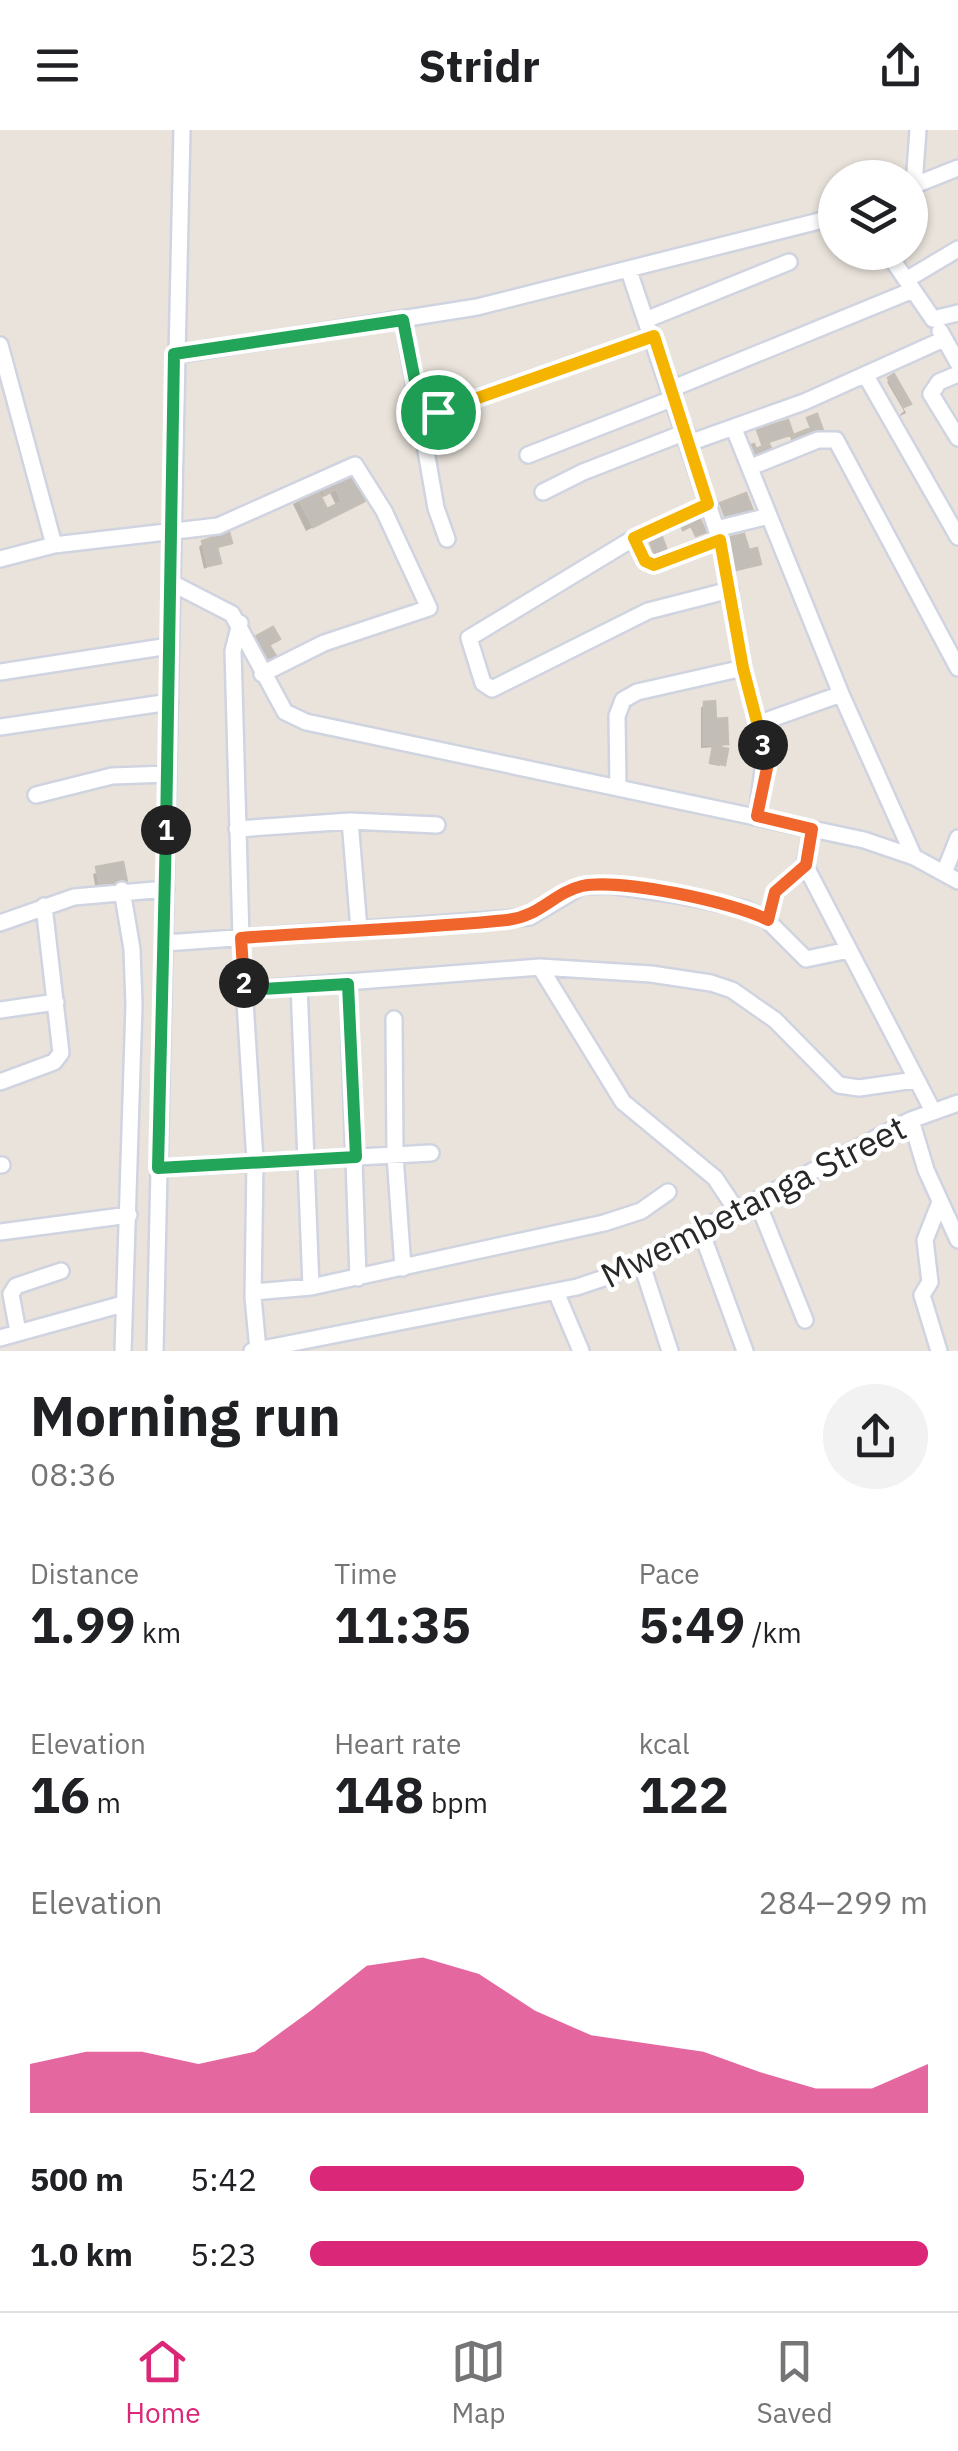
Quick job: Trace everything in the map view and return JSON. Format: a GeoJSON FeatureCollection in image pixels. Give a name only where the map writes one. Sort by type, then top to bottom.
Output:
{"type":"FeatureCollection","features":[{"type":"Feature","properties":{"kind":"street"},"geometry":{"type":"LineString","coordinates":[[155,1351],[170,702],[170,534],[182,130]]}},
{"type":"Feature","properties":{"kind":"street"},"geometry":{"type":"LineString","coordinates":[[915,160],[918,130]]}},
{"type":"Feature","properties":{"kind":"street"},"geometry":{"type":"LineString","coordinates":[[928,180],[958,168]]}},
{"type":"Feature","properties":{"kind":"street"},"geometry":{"type":"LineString","coordinates":[[174,354],[403,320],[628,271],[818,221]]}},
{"type":"Feature","properties":{"kind":"street"},"geometry":{"type":"LineString","coordinates":[[528,455],[673,394],[910,285],[958,249]]}},
{"type":"Feature","properties":{"kind":"street"},"geometry":{"type":"LineString","coordinates":[[648,319],[789,262]]}},
{"type":"Feature","properties":{"kind":"street"},"geometry":{"type":"LineString","coordinates":[[900,270],[934,319],[958,363]]}},
{"type":"Feature","properties":{"kind":"street"},"geometry":{"type":"LineString","coordinates":[[628,271],[654,336],[718,535],[767,768],[757,816]]}},
{"type":"Feature","properties":{"kind":"street"},"geometry":{"type":"LineString","coordinates":[[934,319],[958,313]]}},
{"type":"Feature","properties":{"kind":"street"},"geometry":{"type":"LineString","coordinates":[[403,320],[436,508],[447,539]]}},
{"type":"Feature","properties":{"kind":"street"},"geometry":{"type":"LineString","coordinates":[[422,417],[654,336]]}},
{"type":"Feature","properties":{"kind":"street"},"geometry":{"type":"LineString","coordinates":[[543,492],[583,472],[688,438],[734,429],[866,376],[944,339]]}},
{"type":"Feature","properties":{"kind":"street"},"geometry":{"type":"LineString","coordinates":[[0,344],[54,545]]}},
{"type":"Feature","properties":{"kind":"street"},"geometry":{"type":"LineString","coordinates":[[958,374],[938,382],[932,394],[958,438]]}},
{"type":"Feature","properties":{"kind":"street"},"geometry":{"type":"LineString","coordinates":[[866,376],[958,537]]}},
{"type":"Feature","properties":{"kind":"street"},"geometry":{"type":"LineString","coordinates":[[734,429],[841,694],[914,857]]}},
{"type":"Feature","properties":{"kind":"street"},"geometry":{"type":"LineString","coordinates":[[751,466],[825,438],[836,440],[958,668]]}},
{"type":"Feature","properties":{"kind":"street"},"geometry":{"type":"LineString","coordinates":[[0,559],[112,536],[170,534],[218,526],[350,466],[360,467],[430,607],[324,643],[262,674]]}},
{"type":"Feature","properties":{"kind":"street"},"geometry":{"type":"LineString","coordinates":[[708,504],[634,538],[470,634],[486,687],[501,686],[648,611],[730,590]]}},
{"type":"Feature","properties":{"kind":"street"},"geometry":{"type":"LineString","coordinates":[[634,538],[645,561],[654,565],[770,516]]}},
{"type":"Feature","properties":{"kind":"street"},"geometry":{"type":"LineString","coordinates":[[170,582],[222,607],[240,623],[262,674],[286,712],[306,722],[812,829],[914,857],[951,877],[958,838]]}},
{"type":"Feature","properties":{"kind":"street"},"geometry":{"type":"LineString","coordinates":[[240,623],[233,651],[241,938],[255,1161],[255,1351]]}},
{"type":"Feature","properties":{"kind":"street"},"geometry":{"type":"LineString","coordinates":[[0,672],[168,646]]}},
{"type":"Feature","properties":{"kind":"street"},"geometry":{"type":"LineString","coordinates":[[618,788],[617,716],[622,700],[637,692],[743,668]]}},
{"type":"Feature","properties":{"kind":"street"},"geometry":{"type":"LineString","coordinates":[[757,724],[841,694]]}},
{"type":"Feature","properties":{"kind":"street"},"geometry":{"type":"LineString","coordinates":[[0,727],[170,702]]}},
{"type":"Feature","properties":{"kind":"street"},"geometry":{"type":"LineString","coordinates":[[36,795],[112,776],[168,774]]}},
{"type":"Feature","properties":{"kind":"street"},"geometry":{"type":"LineString","coordinates":[[238,829],[350,821],[437,825]]}},
{"type":"Feature","properties":{"kind":"street"},"geometry":{"type":"LineString","coordinates":[[350,821],[360,929]]}},
{"type":"Feature","properties":{"kind":"street"},"geometry":{"type":"LineString","coordinates":[[812,829],[806,865],[933,1111]]}},
{"type":"Feature","properties":{"kind":"street"},"geometry":{"type":"LineString","coordinates":[[768,920],[775,892],[806,865]]}},
{"type":"Feature","properties":{"kind":"street"},"geometry":{"type":"LineString","coordinates":[[165,943],[530,917],[582,886],[609,885],[746,909],[768,920],[806,959],[849,950]]}},
{"type":"Feature","properties":{"kind":"street"},"geometry":{"type":"LineString","coordinates":[[0,923],[74,896],[166,889]]}},
{"type":"Feature","properties":{"kind":"street"},"geometry":{"type":"LineString","coordinates":[[122,890],[132,950],[134,1005],[123,1351]]}},
{"type":"Feature","properties":{"kind":"street"},"geometry":{"type":"LineString","coordinates":[[0,1082],[39,1069],[61,1054],[44,906]]}},
{"type":"Feature","properties":{"kind":"street"},"geometry":{"type":"LineString","coordinates":[[244,990],[540,967],[711,983],[757,1006],[839,1085],[860,1088],[915,1080]]}},
{"type":"Feature","properties":{"kind":"street"},"geometry":{"type":"LineString","coordinates":[[540,967],[623,1102],[715,1178],[736,1211]]}},
{"type":"Feature","properties":{"kind":"street"},"geometry":{"type":"LineString","coordinates":[[348,984],[358,1278]]}},
{"type":"Feature","properties":{"kind":"street"},"geometry":{"type":"LineString","coordinates":[[298,985],[311,1288]]}},
{"type":"Feature","properties":{"kind":"street"},"geometry":{"type":"LineString","coordinates":[[0,1010],[56,1002]]}},
{"type":"Feature","properties":{"kind":"street"},"geometry":{"type":"LineString","coordinates":[[394,1019],[394,1155],[403,1268]]}},
{"type":"Feature","properties":{"kind":"street","name":"Mwembetanga Street"},"geometry":{"type":"LineString","coordinates":[[255,1351],[556,1292],[641,1262],[912,1120],[958,1103]]}},
{"type":"Feature","properties":{"kind":"street"},"geometry":{"type":"LineString","coordinates":[[912,1120],[940,1202],[958,1240]]}},
{"type":"Feature","properties":{"kind":"street"},"geometry":{"type":"LineString","coordinates":[[158,1168],[431,1153]]}},
{"type":"Feature","properties":{"kind":"street"},"geometry":{"type":"LineString","coordinates":[[253,1292],[311,1288],[604,1223],[641,1211],[668,1192]]}},
{"type":"Feature","properties":{"kind":"street"},"geometry":{"type":"LineString","coordinates":[[756,1200],[805,1320]]}},
{"type":"Feature","properties":{"kind":"street"},"geometry":{"type":"LineString","coordinates":[[939,1351],[922,1295],[930,1282],[924,1240],[940,1202]]}},
{"type":"Feature","properties":{"kind":"street"},"geometry":{"type":"LineString","coordinates":[[0,1232],[129,1215]]}},
{"type":"Feature","properties":{"kind":"street"},"geometry":{"type":"LineString","coordinates":[[701,1230],[745,1351]]}},
{"type":"Feature","properties":{"kind":"street"},"geometry":{"type":"LineString","coordinates":[[641,1262],[670,1351]]}},
{"type":"Feature","properties":{"kind":"street"},"geometry":{"type":"LineString","coordinates":[[18,1332],[11,1294],[16,1286],[62,1270]]}},
{"type":"Feature","properties":{"kind":"street"},"geometry":{"type":"LineString","coordinates":[[556,1292],[581,1351]]}},
{"type":"Feature","properties":{"kind":"street"},"geometry":{"type":"LineString","coordinates":[[0,1338],[123,1304]]}},
{"type":"Feature","properties":{"kind":"building"},"geometry":{"type":"Polygon","coordinates":[[[894,374],[911,404],[904,407],[888,378],[894,374]]]}},
{"type":"Feature","properties":{"kind":"building"},"geometry":{"type":"Polygon","coordinates":[[[817,414],[824,433],[794,445],[791,436],[811,428],[807,418],[817,414]]]}},
{"type":"Feature","properties":{"kind":"building"},"geometry":{"type":"Polygon","coordinates":[[[788,420],[793,434],[762,444],[757,430],[788,420]]]}},
{"type":"Feature","properties":{"kind":"building"},"geometry":{"type":"Polygon","coordinates":[[[754,444],[756,449],[769,444],[773,452],[753,460],[748,446],[754,444]]]}},
{"type":"Feature","properties":{"kind":"building"},"geometry":{"type":"Polygon","coordinates":[[[356,469],[371,498],[313,527],[297,496],[316,487],[327,509],[342,502],[336,489],[325,495],[320,485],[356,469]]]}},
{"type":"Feature","properties":{"kind":"building"},"geometry":{"type":"Polygon","coordinates":[[[746,493],[753,511],[727,521],[720,503],[746,493]]]}},
{"type":"Feature","properties":{"kind":"building"},"geometry":{"type":"Polygon","coordinates":[[[697,513],[706,532],[696,536],[691,526],[683,530],[679,522],[697,513]]]}},
{"type":"Feature","properties":{"kind":"building"},"geometry":{"type":"Polygon","coordinates":[[[228,528],[232,543],[217,547],[221,563],[208,566],[202,541],[212,538],[211,533],[228,528]]]}},
{"type":"Feature","properties":{"kind":"building"},"geometry":{"type":"Polygon","coordinates":[[[660,532],[669,556],[657,561],[648,537],[660,532]]]}},
{"type":"Feature","properties":{"kind":"building"},"geometry":{"type":"Polygon","coordinates":[[[744,534],[749,550],[757,548],[761,564],[736,570],[727,538],[744,534]]]}},
{"type":"Feature","properties":{"kind":"building"},"geometry":{"type":"Polygon","coordinates":[[[273,627],[280,639],[269,645],[279,661],[270,667],[253,638],[273,627]]]}},
{"type":"Feature","properties":{"kind":"building"},"geometry":{"type":"Polygon","coordinates":[[[715,701],[716,719],[727,718],[728,744],[704,745],[704,702],[715,701]]]}},
{"type":"Feature","properties":{"kind":"building"},"geometry":{"type":"Polygon","coordinates":[[[713,746],[728,749],[725,765],[710,762],[713,746]]]}},
{"type":"Feature","properties":{"kind":"building"},"geometry":{"type":"Polygon","coordinates":[[[123,862],[127,882],[100,887],[96,867],[123,862]]]}},
{"type":"Feature","properties":{"kind":"route"},"geometry":{"type":"LineString","coordinates":[[403,320],[422,417],[438,412],[654,336],[708,504],[634,538],[645,561],[654,565],[720,540],[743,668],[767,768],[757,816],[812,829],[806,865],[775,892],[768,920],[746,909],[609,885],[582,886],[530,917],[241,938],[244,990],[348,984],[356,1157],[158,1168],[170,723],[174,354],[303,338],[403,320]]}}]}
